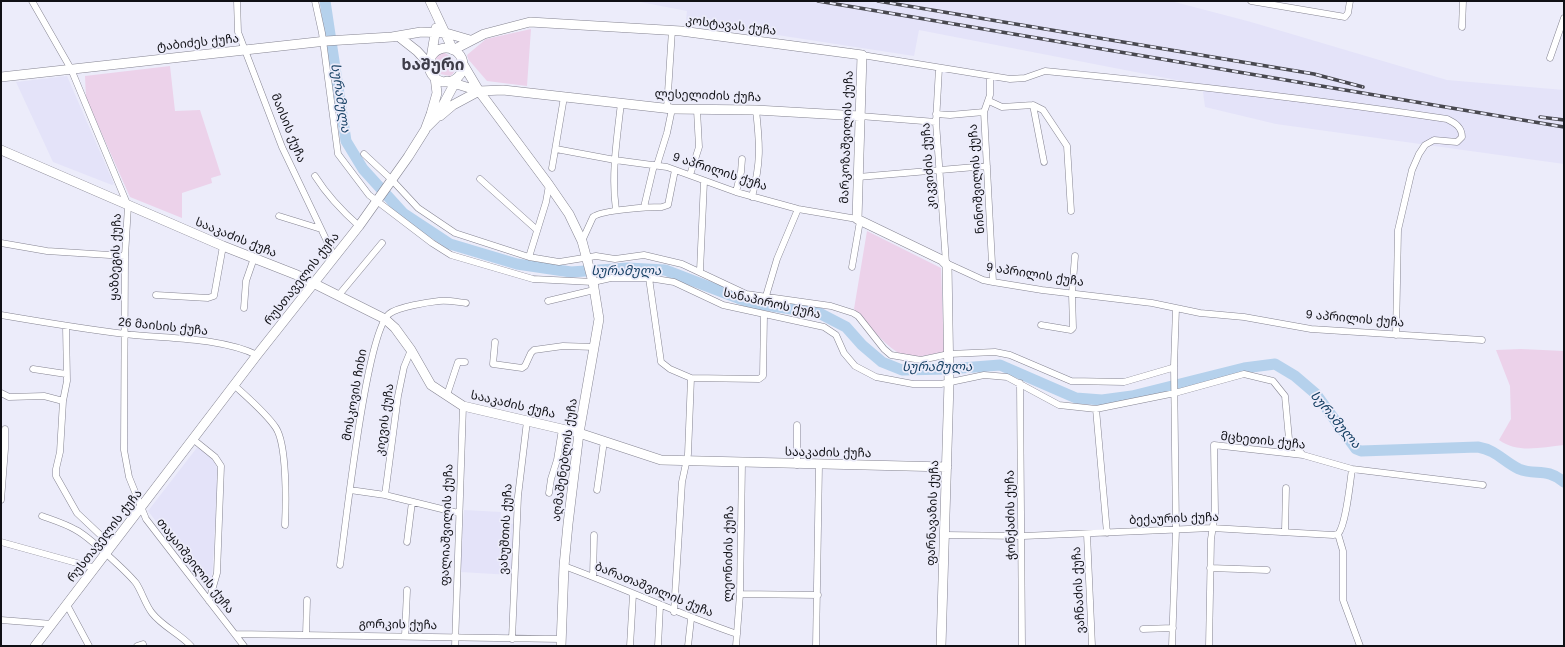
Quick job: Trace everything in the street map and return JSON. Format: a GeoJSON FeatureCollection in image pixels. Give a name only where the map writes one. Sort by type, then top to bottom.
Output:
{"type":"FeatureCollection","features":[{"type":"Feature","properties":{"kind":"street","name":"ყაზბეგის ქუჩა"},"geometry":{"type":"LineString","coordinates":[[32,1],[71,69],[128,206],[125,256],[124,450],[129,477],[141,510]]}},
{"type":"Feature","properties":{"kind":"street","name":"მაისის ქუჩა"},"geometry":{"type":"LineString","coordinates":[[237,1],[238,32],[282,147],[335,258]]}},
{"type":"Feature","properties":{"kind":"street","name":"სანაპიროს ქუჩა"},"geometry":{"type":"LineString","coordinates":[[315,1],[324,42],[338,154],[369,195],[432,243],[451,255],[533,279],[593,283],[611,278],[649,278],[674,282],[723,306],[824,327],[836,335],[844,353],[854,366],[876,377],[913,384],[949,382],[992,375],[1007,377],[1059,405],[1096,409],[1175,393],[1244,374],[1274,381],[1285,396],[1289,439],[1303,455]]}},
{"type":"Feature","properties":{"kind":"street"},"geometry":{"type":"LineString","coordinates":[[430,1],[453,50],[461,57],[463,64],[479,91],[549,185],[568,214],[582,242],[587,259]]}},
{"type":"Feature","properties":{"kind":"street"},"geometry":{"type":"LineString","coordinates":[[1251,1],[1345,17],[1348,13],[1350,1]]}},
{"type":"Feature","properties":{"kind":"street"},"geometry":{"type":"LineString","coordinates":[[1293,8],[1294,1]]}},
{"type":"Feature","properties":{"kind":"street"},"geometry":{"type":"LineString","coordinates":[[1462,27],[1463,1]]}},
{"type":"Feature","properties":{"kind":"street"},"geometry":{"type":"LineString","coordinates":[[439,18],[430,62],[435,77],[454,80],[479,91]]}},
{"type":"Feature","properties":{"kind":"street"},"geometry":{"type":"LineString","coordinates":[[1550,58],[1564,18]]}},
{"type":"Feature","properties":{"kind":"street","name":"კოსტავას ქუჩა"},"geometry":{"type":"LineString","coordinates":[[453,50],[484,34],[530,22],[672,30],[862,55],[990,76],[1017,79],[1045,71],[1184,84],[1339,102],[1447,119],[1456,124],[1462,132],[1462,136],[1457,142],[1434,140],[1425,145],[1412,170],[1398,230],[1396,335]]}},
{"type":"Feature","properties":{"kind":"street"},"geometry":{"type":"LineString","coordinates":[[644,207],[655,165],[667,133],[670,108],[672,30]]}},
{"type":"Feature","properties":{"kind":"street","name":"ტაბიძეს ქუჩა"},"geometry":{"type":"LineString","coordinates":[[1,77],[324,42],[435,32],[446,33]]}},
{"type":"Feature","properties":{"kind":"street"},"geometry":{"type":"LineString","coordinates":[[446,33],[470,40]]}},
{"type":"Feature","properties":{"kind":"street"},"geometry":{"type":"LineString","coordinates":[[398,36],[430,62]]}},
{"type":"Feature","properties":{"kind":"street"},"geometry":{"type":"LineString","coordinates":[[430,62],[440,50],[453,50]]}},
{"type":"Feature","properties":{"kind":"street","name":"მარკოზაშვილის ქუჩა"},"geometry":{"type":"LineString","coordinates":[[859,220],[858,177],[862,55]]}},
{"type":"Feature","properties":{"kind":"street"},"geometry":{"type":"LineString","coordinates":[[454,80],[463,64]]}},
{"type":"Feature","properties":{"kind":"street","name":"კიკვიძის ქუჩა"},"geometry":{"type":"LineString","coordinates":[[939,68],[936,122],[938,170],[946,263]]}},
{"type":"Feature","properties":{"kind":"street","name":"ნინოშვილის ქუჩა"},"geometry":{"type":"LineString","coordinates":[[990,76],[989,101],[984,112],[993,282]]}},
{"type":"Feature","properties":{"kind":"street","name":"რუსთაველის ქუჩა"},"geometry":{"type":"LineString","coordinates":[[425,130],[436,100],[437,87],[435,77]]}},
{"type":"Feature","properties":{"kind":"street","name":"რუსთაველის ქუჩა"},"geometry":{"type":"LineString","coordinates":[[36,646],[141,510],[257,355],[359,226],[408,157],[425,130],[436,118],[454,80]]}},
{"type":"Feature","properties":{"kind":"street","name":"ლესელიძის ქუჩა"},"geometry":{"type":"LineString","coordinates":[[479,91],[503,90],[697,110],[756,110],[936,122]]}},
{"type":"Feature","properties":{"kind":"street"},"geometry":{"type":"LineString","coordinates":[[436,118],[453,105],[479,91]]}},
{"type":"Feature","properties":{"kind":"street"},"geometry":{"type":"LineString","coordinates":[[552,168],[564,97]]}},
{"type":"Feature","properties":{"kind":"street"},"geometry":{"type":"LineString","coordinates":[[989,101],[1002,107],[1033,105],[1043,110],[1068,146],[1071,211]]}},
{"type":"Feature","properties":{"kind":"street"},"geometry":{"type":"LineString","coordinates":[[616,210],[614,195],[615,160],[621,103]]}},
{"type":"Feature","properties":{"kind":"street"},"geometry":{"type":"LineString","coordinates":[[1033,105],[1044,162]]}},
{"type":"Feature","properties":{"kind":"street"},"geometry":{"type":"LineString","coordinates":[[690,175],[699,147],[697,110]]}},
{"type":"Feature","properties":{"kind":"street"},"geometry":{"type":"LineString","coordinates":[[752,197],[759,169],[761,148],[756,110]]}},
{"type":"Feature","properties":{"kind":"street"},"geometry":{"type":"LineString","coordinates":[[936,114],[950,115],[984,112]]}},
{"type":"Feature","properties":{"kind":"street","name":"9 აპრილის ქუჩა"},"geometry":{"type":"LineString","coordinates":[[556,149],[615,160],[655,165],[675,170],[752,197],[798,209],[859,220],[899,238],[946,263],[983,280],[1072,294],[1152,303],[1311,329],[1482,340]]}},
{"type":"Feature","properties":{"kind":"street","name":"სააკაძის ქუჩა"},"geometry":{"type":"LineString","coordinates":[[1,150],[128,206],[314,284],[385,319],[395,328],[411,350],[432,385],[463,406],[579,433],[662,460],[686,462],[946,467]]}},
{"type":"Feature","properties":{"kind":"street"},"geometry":{"type":"LineString","coordinates":[[364,154],[418,208],[455,233],[529,257],[559,262],[587,259],[596,256],[615,259],[644,256],[682,264],[700,271],[746,294],[831,306],[852,313],[858,316],[884,349],[891,355],[921,360],[995,352],[1010,355],[1071,381],[1124,382],[1175,368]]}},
{"type":"Feature","properties":{"kind":"street"},"geometry":{"type":"LineString","coordinates":[[736,192],[741,172],[742,159]]}},
{"type":"Feature","properties":{"kind":"street"},"geometry":{"type":"LineString","coordinates":[[858,177],[987,166]]}},
{"type":"Feature","properties":{"kind":"street"},"geometry":{"type":"LineString","coordinates":[[582,242],[594,215],[616,210],[662,207],[668,205],[675,170]]}},
{"type":"Feature","properties":{"kind":"street"},"geometry":{"type":"LineString","coordinates":[[315,176],[322,188],[359,226]]}},
{"type":"Feature","properties":{"kind":"street"},"geometry":{"type":"LineString","coordinates":[[480,179],[537,230]]}},
{"type":"Feature","properties":{"kind":"street"},"geometry":{"type":"LineString","coordinates":[[700,271],[704,181]]}},
{"type":"Feature","properties":{"kind":"street"},"geometry":{"type":"LineString","coordinates":[[529,257],[546,202],[549,185]]}},
{"type":"Feature","properties":{"kind":"street"},"geometry":{"type":"LineString","coordinates":[[766,296],[776,259],[798,209]]}},
{"type":"Feature","properties":{"kind":"street"},"geometry":{"type":"LineString","coordinates":[[279,216],[321,229]]}},
{"type":"Feature","properties":{"kind":"street"},"geometry":{"type":"LineString","coordinates":[[852,267],[859,220]]}},
{"type":"Feature","properties":{"kind":"street"},"geometry":{"type":"LineString","coordinates":[[1,243],[46,251],[125,256]]}},
{"type":"Feature","properties":{"kind":"street"},"geometry":{"type":"LineString","coordinates":[[338,296],[382,243]]}},
{"type":"Feature","properties":{"kind":"street"},"geometry":{"type":"LineString","coordinates":[[156,295],[208,298],[214,296],[222,246]]}},
{"type":"Feature","properties":{"kind":"street"},"geometry":{"type":"LineString","coordinates":[[1041,325],[1071,330],[1074,327],[1072,294],[1075,256]]}},
{"type":"Feature","properties":{"kind":"street"},"geometry":{"type":"LineString","coordinates":[[244,308],[246,281],[254,258]]}},
{"type":"Feature","properties":{"kind":"street","name":"აღმაშენებლის ქუჩა"},"geometry":{"type":"LineString","coordinates":[[561,643],[564,566],[579,433],[599,319],[587,259]]}},
{"type":"Feature","properties":{"kind":"street"},"geometry":{"type":"LineString","coordinates":[[946,263],[948,280],[949,358]]}},
{"type":"Feature","properties":{"kind":"street"},"geometry":{"type":"LineString","coordinates":[[649,278],[661,362],[670,369],[691,378],[759,379],[763,376],[764,315]]}},
{"type":"Feature","properties":{"kind":"street"},"geometry":{"type":"LineString","coordinates":[[548,301],[593,283]]}},
{"type":"Feature","properties":{"kind":"street"},"geometry":{"type":"LineString","coordinates":[[385,319],[390,313],[397,310],[439,301],[466,303]]}},
{"type":"Feature","properties":{"kind":"street"},"geometry":{"type":"LineString","coordinates":[[1172,646],[1176,530],[1176,308]]}},
{"type":"Feature","properties":{"kind":"street","name":"26 მაისის ქუჩა"},"geometry":{"type":"LineString","coordinates":[[1,315],[125,334],[219,344],[246,350],[257,355]]}},
{"type":"Feature","properties":{"kind":"street","name":"მოსკოვის ჩიხი"},"geometry":{"type":"LineString","coordinates":[[340,565],[368,371],[376,339],[385,319]]}},
{"type":"Feature","properties":{"kind":"street"},"geometry":{"type":"LineString","coordinates":[[66,326],[66,374],[60,452],[56,476],[77,513],[112,546]]}},
{"type":"Feature","properties":{"kind":"street"},"geometry":{"type":"LineString","coordinates":[[495,342],[493,364],[522,368],[525,366],[534,350],[563,346],[595,347]]}},
{"type":"Feature","properties":{"kind":"street","name":"კიევის ქუჩა"},"geometry":{"type":"LineString","coordinates":[[385,495],[398,396],[404,368],[411,350]]}},
{"type":"Feature","properties":{"kind":"street","name":"ფარნავაზის ქუჩა"},"geometry":{"type":"LineString","coordinates":[[941,646],[949,358]]}},
{"type":"Feature","properties":{"kind":"street"},"geometry":{"type":"LineString","coordinates":[[447,395],[458,362],[465,362]]}},
{"type":"Feature","properties":{"kind":"street"},"geometry":{"type":"LineString","coordinates":[[33,369],[66,374]]}},
{"type":"Feature","properties":{"kind":"street"},"geometry":{"type":"LineString","coordinates":[[674,612],[682,482],[690,430],[691,378]]}},
{"type":"Feature","properties":{"kind":"street","name":"ჭონქაძის ქუჩა"},"geometry":{"type":"LineString","coordinates":[[1020,383],[1023,536],[1022,646]]}},
{"type":"Feature","properties":{"kind":"street"},"geometry":{"type":"LineString","coordinates":[[235,386],[276,428],[281,442],[286,507],[285,525]]}},
{"type":"Feature","properties":{"kind":"street"},"geometry":{"type":"LineString","coordinates":[[1,393],[9,397],[44,396],[63,401]]}},
{"type":"Feature","properties":{"kind":"street","name":"ფალიაშვილის ქუჩა"},"geometry":{"type":"LineString","coordinates":[[455,646],[458,513],[463,406]]}},
{"type":"Feature","properties":{"kind":"street"},"geometry":{"type":"LineString","coordinates":[[1096,409],[1107,533]]}},
{"type":"Feature","properties":{"kind":"street","name":"ვახუშთის ქუჩა"},"geometry":{"type":"LineString","coordinates":[[512,638],[518,496],[527,421]]}},
{"type":"Feature","properties":{"kind":"street"},"geometry":{"type":"LineString","coordinates":[[797,425],[797,464]]}},
{"type":"Feature","properties":{"kind":"street"},"geometry":{"type":"LineString","coordinates":[[1,500],[5,449],[4,429]]}},
{"type":"Feature","properties":{"kind":"street"},"geometry":{"type":"LineString","coordinates":[[549,493],[551,479],[557,460],[562,429]]}},
{"type":"Feature","properties":{"kind":"street"},"geometry":{"type":"LineString","coordinates":[[194,440],[215,457],[221,466],[217,573],[209,601]]}},
{"type":"Feature","properties":{"kind":"street"},"geometry":{"type":"LineString","coordinates":[[597,490],[604,441]]}},
{"type":"Feature","properties":{"kind":"street","name":"მცხეთის ქუჩა"},"geometry":{"type":"LineString","coordinates":[[1210,646],[1210,568],[1212,528],[1215,514],[1214,445],[1303,455],[1352,469],[1483,485]]}},
{"type":"Feature","properties":{"kind":"street","name":"ლეონიძის ქუჩა"},"geometry":{"type":"LineString","coordinates":[[736,646],[740,594],[742,463]]}},
{"type":"Feature","properties":{"kind":"street"},"geometry":{"type":"LineString","coordinates":[[816,646],[819,465]]}},
{"type":"Feature","properties":{"kind":"street"},"geometry":{"type":"LineString","coordinates":[[1352,469],[1347,504],[1341,529],[1338,534],[1343,552],[1343,600],[1360,646]]}},
{"type":"Feature","properties":{"kind":"street"},"geometry":{"type":"LineString","coordinates":[[1284,531],[1286,488]]}},
{"type":"Feature","properties":{"kind":"street"},"geometry":{"type":"LineString","coordinates":[[350,490],[385,495],[458,513]]}},
{"type":"Feature","properties":{"kind":"street"},"geometry":{"type":"LineString","coordinates":[[407,542],[412,502]]}},
{"type":"Feature","properties":{"kind":"street","name":"თაყაიშვილის ქუჩა"},"geometry":{"type":"LineString","coordinates":[[141,510],[146,520],[244,646]]}},
{"type":"Feature","properties":{"kind":"street"},"geometry":{"type":"LineString","coordinates":[[42,516],[77,530],[106,554],[136,584],[151,612],[160,623],[170,631],[185,639],[191,646]]}},
{"type":"Feature","properties":{"kind":"street","name":"ბექაურის ქუჩა"},"geometry":{"type":"LineString","coordinates":[[944,535],[1023,536],[1212,528],[1338,534]]}},
{"type":"Feature","properties":{"kind":"street","name":"ვაჩნაძის ქუჩა"},"geometry":{"type":"LineString","coordinates":[[1087,534],[1092,597],[1092,646]]}},
{"type":"Feature","properties":{"kind":"street"},"geometry":{"type":"LineString","coordinates":[[594,536],[594,577]]}},
{"type":"Feature","properties":{"kind":"street"},"geometry":{"type":"LineString","coordinates":[[1,542],[95,568]]}},
{"type":"Feature","properties":{"kind":"street","name":"ბარათაშვილის ქუჩა"},"geometry":{"type":"LineString","coordinates":[[564,566],[594,577],[691,619],[737,634]]}},
{"type":"Feature","properties":{"kind":"street"},"geometry":{"type":"LineString","coordinates":[[1210,568],[1267,570]]}},
{"type":"Feature","properties":{"kind":"street"},"geometry":{"type":"LineString","coordinates":[[405,636],[407,590]]}},
{"type":"Feature","properties":{"kind":"street"},"geometry":{"type":"LineString","coordinates":[[630,646],[633,594]]}},
{"type":"Feature","properties":{"kind":"street"},"geometry":{"type":"LineString","coordinates":[[740,594],[818,595]]}},
{"type":"Feature","properties":{"kind":"street"},"geometry":{"type":"LineString","coordinates":[[306,635],[307,600]]}},
{"type":"Feature","properties":{"kind":"street"},"geometry":{"type":"LineString","coordinates":[[67,605],[90,646]]}},
{"type":"Feature","properties":{"kind":"street"},"geometry":{"type":"LineString","coordinates":[[658,646],[660,605]]}},
{"type":"Feature","properties":{"kind":"street"},"geometry":{"type":"LineString","coordinates":[[688,646],[691,619]]}},
{"type":"Feature","properties":{"kind":"street"},"geometry":{"type":"LineString","coordinates":[[1,620],[52,624]]}},
{"type":"Feature","properties":{"kind":"street"},"geometry":{"type":"LineString","coordinates":[[1143,630],[1173,628]]}},
{"type":"Feature","properties":{"kind":"street","name":"გორკის ქუჩა"},"geometry":{"type":"LineString","coordinates":[[235,634],[455,636],[550,639],[561,643]]}},
{"type":"Feature","properties":{"kind":"street"},"geometry":{"type":"LineString","coordinates":[[549,646],[550,639]]}},
{"type":"Feature","properties":{"kind":"shaded area"},"geometry":{"type":"Polygon","coordinates":[[[635,1],[1171,1],[1251,22],[1447,80],[1564,90],[1564,164],[1276,124],[1205,107],[1202,85],[919,30],[914,56],[686,21],[687,11],[635,1]]]}},
{"type":"Feature","properties":{"kind":"shaded area"},"geometry":{"type":"Polygon","coordinates":[[[531,29],[527,86],[487,81],[468,59],[467,55],[486,39],[531,29]]]}},
{"type":"Feature","properties":{"kind":"shaded area"},"geometry":{"type":"Polygon","coordinates":[[[443,52],[452,57],[454,62],[455,70],[450,76],[440,74],[435,62],[437,55],[443,52]]]}},
{"type":"Feature","properties":{"kind":"shaded area"},"geometry":{"type":"Polygon","coordinates":[[[170,66],[175,111],[200,110],[221,175],[211,178],[212,183],[182,193],[182,218],[130,197],[86,98],[85,76],[170,66]]]}},
{"type":"Feature","properties":{"kind":"shaded area"},"geometry":{"type":"Polygon","coordinates":[[[67,76],[114,184],[112,185],[53,162],[16,82],[67,76]]]}},
{"type":"Feature","properties":{"kind":"shaded area"},"geometry":{"type":"Polygon","coordinates":[[[867,231],[941,268],[944,352],[917,357],[901,354],[889,346],[854,309],[867,231]]]}},
{"type":"Feature","properties":{"kind":"shaded area"},"geometry":{"type":"Polygon","coordinates":[[[1521,349],[1564,351],[1564,445],[1539,448],[1522,448],[1514,447],[1499,440],[1511,419],[1510,386],[1496,350],[1521,349]]]}},
{"type":"Feature","properties":{"kind":"shaded area"},"geometry":{"type":"Polygon","coordinates":[[[199,445],[215,462],[218,473],[212,578],[202,581],[148,511],[199,445]]]}},
{"type":"Feature","properties":{"kind":"shaded area"},"geometry":{"type":"Polygon","coordinates":[[[464,510],[501,512],[500,523],[515,524],[512,575],[460,572],[464,510]]]}},
{"type":"Feature","properties":{"kind":"waterway","name":"სურამულა"},"geometry":{"type":"LineString","coordinates":[[325,1],[346,141],[363,169],[403,213],[450,244],[517,264],[571,272],[628,268],[665,270],[751,303],[819,313],[846,327],[862,345],[882,362],[902,370],[948,369],[1000,365],[1076,398],[1102,400],[1132,396],[1244,368],[1275,364],[1295,376],[1316,394],[1356,449],[1361,451],[1478,447],[1495,453],[1519,469],[1531,472],[1546,473],[1558,477],[1564,482]]}},
{"type":"Feature","properties":{"kind":"railway"},"geometry":{"type":"LineString","coordinates":[[818,1],[1564,127]]}},
{"type":"Feature","properties":{"kind":"railway"},"geometry":{"type":"LineString","coordinates":[[878,1],[1314,74],[1363,87]]}},
{"type":"Feature","properties":{"kind":"railway"},"geometry":{"type":"LineString","coordinates":[[1540,117],[1564,120]]}},
{"type":"Feature","properties":{"kind":"district","name":"ხაშური"},"geometry":{"type":"Point","coordinates":[433,66]}}]}
